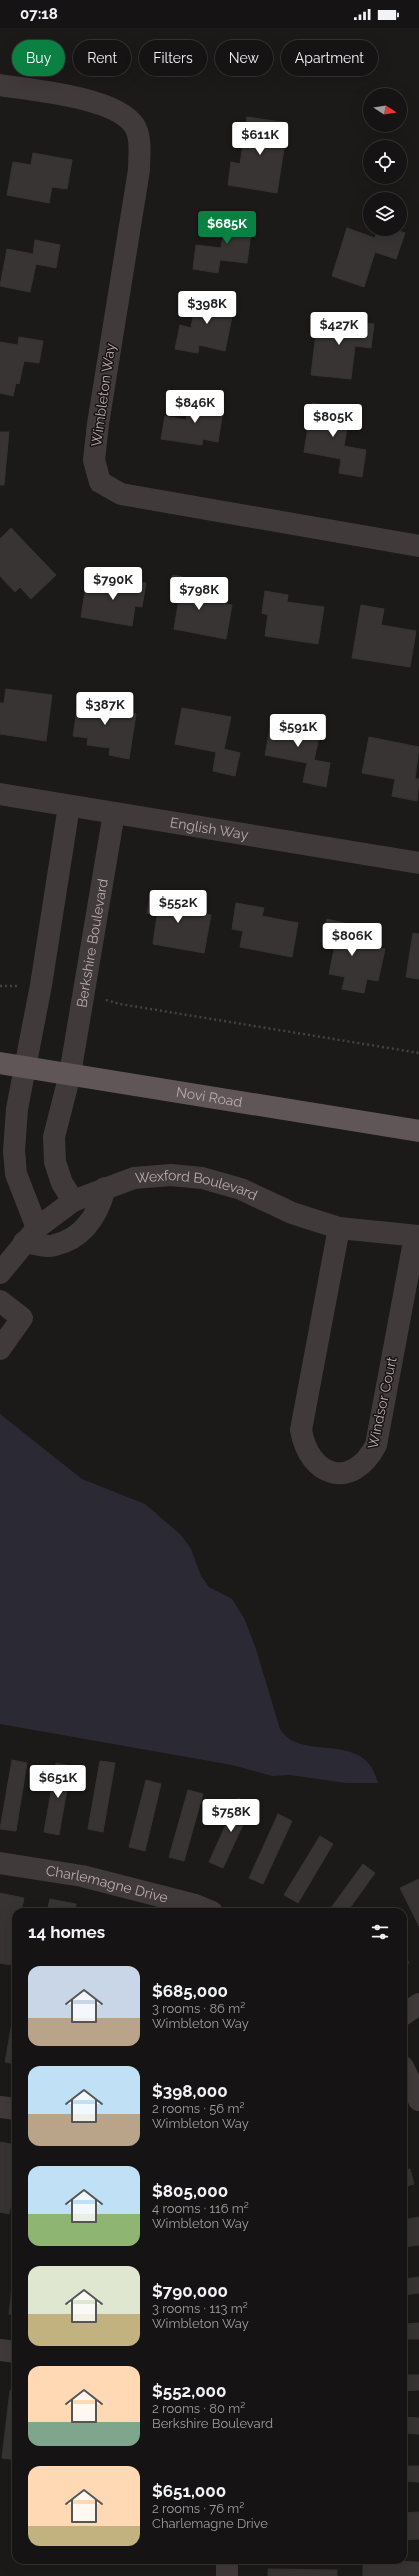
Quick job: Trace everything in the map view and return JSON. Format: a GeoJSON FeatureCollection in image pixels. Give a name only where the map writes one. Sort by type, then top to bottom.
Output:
{"type":"FeatureCollection","features":[{"type":"Feature","properties":{"kind":"main road","name":"Novi Road"},"geometry":{"type":"LineString","coordinates":[[0,1063],[419,1131]]}},
{"type":"Feature","properties":{"kind":"street","name":"Wimbleton Way"},"geometry":{"type":"LineString","coordinates":[[0,85],[96,102],[110,108],[134,125],[140,147],[139,170],[98,424],[94,460],[100,482],[121,494],[419,545]]}},
{"type":"Feature","properties":{"kind":"street","name":"English Way"},"geometry":{"type":"LineString","coordinates":[[0,794],[419,863]]}},
{"type":"Feature","properties":{"kind":"street"},"geometry":{"type":"LineString","coordinates":[[69,806],[41,985],[23,1066],[17,1109],[14,1151],[16,1174],[31,1235],[54,1246],[73,1237],[88,1226],[100,1208],[105,1188]]}},
{"type":"Feature","properties":{"kind":"street","name":"Berkshire Boulevard"},"geometry":{"type":"LineString","coordinates":[[73,1201],[62,1183],[55,1162],[55,1143],[70,1074],[114,812]]}},
{"type":"Feature","properties":{"kind":"street","name":"Wexford Boulevard"},"geometry":{"type":"LineString","coordinates":[[0,1273],[31,1235],[73,1201],[134,1178],[171,1175],[202,1178],[241,1189],[292,1212],[339,1228],[417,1236]]}},
{"type":"Feature","properties":{"kind":"street","name":"Windsor Court"},"geometry":{"type":"LineString","coordinates":[[339,1228],[301,1430],[304,1446],[312,1459],[322,1470],[336,1473],[349,1473],[362,1466],[376,1445],[417,1236]]}},
{"type":"Feature","properties":{"kind":"street"},"geometry":{"type":"LineString","coordinates":[[0,1301],[22,1318],[0,1349]]}},
{"type":"Feature","properties":{"kind":"street","name":"Charlemagne Drive"},"geometry":{"type":"LineString","coordinates":[[0,1864],[82,1876],[203,1908]]}},
{"type":"Feature","properties":{"kind":"street"},"geometry":{"type":"LineString","coordinates":[[407,2012],[419,2004]]}},
{"type":"Feature","properties":{"kind":"street"},"geometry":{"type":"LineString","coordinates":[[407,2075],[419,2100]]}},
{"type":"Feature","properties":{"kind":"street"},"geometry":{"type":"LineString","coordinates":[[0,2107],[12,2108]]}},
{"type":"Feature","properties":{"kind":"street"},"geometry":{"type":"LineString","coordinates":[[0,2350],[12,2352]]}},
{"type":"Feature","properties":{"kind":"street"},"geometry":{"type":"LineString","coordinates":[[227,2564],[227,2576]]}},
{"type":"Feature","properties":{"kind":"path"},"geometry":{"type":"LineString","coordinates":[[0,986],[41,985]]}},
{"type":"Feature","properties":{"kind":"path"},"geometry":{"type":"LineString","coordinates":[[83,993],[120,1004],[419,1053]]}},
{"type":"Feature","properties":{"kind":"shaded area"},"geometry":{"type":"Polygon","coordinates":[[[0,1414],[82,1479],[145,1504],[181,1535],[191,1549],[201,1576],[209,1587],[232,1599],[244,1618],[256,1649],[280,1729],[290,1739],[303,1744],[347,1751],[360,1756],[371,1766],[378,1783],[346,1783],[290,1775],[272,1776],[232,1765],[0,1724],[0,1414]]]}},
{"type":"Feature","properties":{"kind":"building"},"geometry":{"type":"Polygon","coordinates":[[[247,117],[288,123],[277,193],[228,185],[231,162],[240,164],[247,117]]]}},
{"type":"Feature","properties":{"kind":"building"},"geometry":{"type":"Polygon","coordinates":[[[33,153],[72,160],[67,189],[52,187],[49,203],[7,195],[13,162],[31,165],[33,153]]]}},
{"type":"Feature","properties":{"kind":"building"},"geometry":{"type":"Polygon","coordinates":[[[226,214],[253,218],[247,263],[220,260],[218,273],[193,269],[196,245],[221,248],[226,214]]]}},
{"type":"Feature","properties":{"kind":"building"},"geometry":{"type":"Polygon","coordinates":[[[347,228],[363,234],[363,236],[375,238],[376,236],[404,236],[396,259],[375,252],[364,287],[332,276],[347,228]]]}},
{"type":"Feature","properties":{"kind":"building"},"geometry":{"type":"Polygon","coordinates":[[[35,240],[60,245],[56,268],[36,264],[30,292],[0,286],[7,249],[33,254],[35,240]]]}},
{"type":"Feature","properties":{"kind":"building"},"geometry":{"type":"Polygon","coordinates":[[[197,294],[235,302],[225,351],[199,345],[198,353],[175,349],[180,325],[191,328],[197,294]]]}},
{"type":"Feature","properties":{"kind":"building"},"geometry":{"type":"Polygon","coordinates":[[[318,317],[374,324],[371,348],[355,346],[351,379],[311,375],[318,317]]]}},
{"type":"Feature","properties":{"kind":"building"},"geometry":{"type":"Polygon","coordinates":[[[19,337],[43,341],[39,363],[24,361],[19,384],[16,383],[13,396],[0,393],[0,342],[18,345],[19,337]]]}},
{"type":"Feature","properties":{"kind":"building"},"geometry":{"type":"Polygon","coordinates":[[[190,399],[224,405],[218,442],[203,439],[202,445],[161,439],[165,416],[186,420],[190,399]]]}},
{"type":"Feature","properties":{"kind":"building"},"geometry":{"type":"Polygon","coordinates":[[[312,403],[350,409],[344,446],[366,450],[362,477],[339,473],[341,459],[304,452],[312,403]]]}},
{"type":"Feature","properties":{"kind":"building"},"geometry":{"type":"Polygon","coordinates":[[[0,432],[9,432],[4,485],[0,485],[0,432]]]}},
{"type":"Feature","properties":{"kind":"building"},"geometry":{"type":"Polygon","coordinates":[[[11,528],[56,575],[31,599],[20,587],[15,592],[0,576],[0,539],[11,528]]]}},
{"type":"Feature","properties":{"kind":"building"},"geometry":{"type":"Polygon","coordinates":[[[173,575],[198,580],[195,598],[232,605],[226,639],[174,629],[179,599],[170,597],[173,575]]]}},
{"type":"Feature","properties":{"kind":"building"},"geometry":{"type":"Polygon","coordinates":[[[87,579],[123,585],[125,579],[146,583],[142,607],[135,606],[132,626],[81,617],[87,579]]]}},
{"type":"Feature","properties":{"kind":"building"},"geometry":{"type":"Polygon","coordinates":[[[265,591],[288,595],[287,602],[324,607],[318,644],[265,636],[268,615],[262,613],[265,591]]]}},
{"type":"Feature","properties":{"kind":"building"},"geometry":{"type":"Polygon","coordinates":[[[361,605],[384,609],[381,625],[416,631],[410,667],[352,658],[361,605]]]}},
{"type":"Feature","properties":{"kind":"building"},"geometry":{"type":"Polygon","coordinates":[[[6,689],[52,695],[46,741],[0,734],[0,703],[4,703],[6,689]]]}},
{"type":"Feature","properties":{"kind":"building"},"geometry":{"type":"Polygon","coordinates":[[[79,697],[118,703],[117,711],[136,714],[129,759],[109,755],[110,748],[87,745],[88,738],[73,736],[79,697]]]}},
{"type":"Feature","properties":{"kind":"building"},"geometry":{"type":"Polygon","coordinates":[[[182,708],[231,717],[224,749],[240,753],[235,776],[213,771],[216,752],[175,744],[182,708]]]}},
{"type":"Feature","properties":{"kind":"building"},"geometry":{"type":"Polygon","coordinates":[[[272,718],[321,728],[314,760],[330,763],[326,787],[303,782],[307,763],[265,755],[272,718]]]}},
{"type":"Feature","properties":{"kind":"building"},"geometry":{"type":"Polygon","coordinates":[[[369,737],[419,747],[415,779],[419,779],[417,801],[392,796],[395,779],[362,773],[369,737]]]}},
{"type":"Feature","properties":{"kind":"building"},"geometry":{"type":"Polygon","coordinates":[[[151,890],[180,895],[178,910],[211,915],[204,953],[153,944],[157,915],[147,913],[151,890]]]}},
{"type":"Feature","properties":{"kind":"building"},"geometry":{"type":"Polygon","coordinates":[[[236,903],[264,908],[262,916],[298,923],[292,957],[240,947],[243,931],[232,929],[236,903]]]}},
{"type":"Feature","properties":{"kind":"building"},"geometry":{"type":"Polygon","coordinates":[[[327,919],[353,925],[349,942],[385,949],[378,981],[367,979],[364,993],[342,989],[345,977],[329,974],[335,945],[322,942],[327,919]]]}},
{"type":"Feature","properties":{"kind":"building"},"geometry":{"type":"Polygon","coordinates":[[[413,933],[419,934],[419,979],[406,977],[413,933]]]}},
{"type":"Feature","properties":{"kind":"building"},"geometry":{"type":"Polygon","coordinates":[[[12,1760],[27,1763],[16,1831],[0,1829],[12,1760]]]}},
{"type":"Feature","properties":{"kind":"building"},"geometry":{"type":"Polygon","coordinates":[[[100,1761],[115,1763],[103,1832],[88,1829],[100,1761]]]}},
{"type":"Feature","properties":{"kind":"building"},"geometry":{"type":"Polygon","coordinates":[[[56,1763],[71,1766],[59,1835],[44,1832],[56,1763]]]}},
{"type":"Feature","properties":{"kind":"building"},"geometry":{"type":"Polygon","coordinates":[[[146,1780],[161,1784],[145,1851],[129,1847],[146,1780]]]}},
{"type":"Feature","properties":{"kind":"building"},"geometry":{"type":"Polygon","coordinates":[[[188,1790],[203,1794],[184,1861],[169,1857],[188,1790]]]}},
{"type":"Feature","properties":{"kind":"building"},"geometry":{"type":"Polygon","coordinates":[[[238,1798],[252,1805],[223,1868],[209,1862],[238,1798]]]}},
{"type":"Feature","properties":{"kind":"building"},"geometry":{"type":"Polygon","coordinates":[[[278,1814],[292,1821],[263,1884],[249,1878],[278,1814]]]}},
{"type":"Feature","properties":{"kind":"building"},"geometry":{"type":"Polygon","coordinates":[[[320,1836],[333,1844],[298,1903],[284,1895],[320,1836]]]}},
{"type":"Feature","properties":{"kind":"building"},"geometry":{"type":"Polygon","coordinates":[[[363,1864],[375,1873],[350,1908],[331,1908],[363,1864]]]}},
{"type":"Feature","properties":{"kind":"building"},"geometry":{"type":"Polygon","coordinates":[[[419,1879],[419,1926],[400,1888],[419,1879]]]}},
{"type":"Feature","properties":{"kind":"building"},"geometry":{"type":"Polygon","coordinates":[[[0,1893],[24,1898],[22,1908],[12,1908],[11,1965],[0,1963],[0,1893]]]}},
{"type":"Feature","properties":{"kind":"building"},"geometry":{"type":"Polygon","coordinates":[[[50,1899],[76,1904],[76,1908],[48,1908],[50,1899]]]}},
{"type":"Feature","properties":{"kind":"building"},"geometry":{"type":"Polygon","coordinates":[[[12,2023],[12,2063],[5,2062],[12,2023]]]}},
{"type":"Feature","properties":{"kind":"building"},"geometry":{"type":"Polygon","coordinates":[[[0,2142],[12,2144],[12,2199],[9,2214],[0,2212],[0,2142]]]}},
{"type":"Feature","properties":{"kind":"building"},"geometry":{"type":"Polygon","coordinates":[[[410,2169],[414,2184],[407,2186],[407,2170],[410,2169]]]}},
{"type":"Feature","properties":{"kind":"building"},"geometry":{"type":"Polygon","coordinates":[[[419,2217],[419,2245],[407,2246],[407,2219],[419,2217]]]}},
{"type":"Feature","properties":{"kind":"building"},"geometry":{"type":"Polygon","coordinates":[[[419,2277],[419,2293],[407,2294],[407,2278],[419,2277]]]}},
{"type":"Feature","properties":{"kind":"building"},"geometry":{"type":"Polygon","coordinates":[[[12,2287],[12,2314],[9,2314],[12,2287]]]}},
{"type":"Feature","properties":{"kind":"building"},"geometry":{"type":"Polygon","coordinates":[[[419,2323],[419,2339],[407,2339],[407,2324],[419,2323]]]}},
{"type":"Feature","properties":{"kind":"building"},"geometry":{"type":"Polygon","coordinates":[[[407,2375],[419,2375],[419,2390],[407,2391],[407,2375]]]}},
{"type":"Feature","properties":{"kind":"building"},"geometry":{"type":"Polygon","coordinates":[[[10,2390],[12,2390],[12,2459],[2,2458],[10,2390]]]}},
{"type":"Feature","properties":{"kind":"building"},"geometry":{"type":"Polygon","coordinates":[[[407,2417],[419,2418],[419,2434],[407,2433],[407,2417]]]}},
{"type":"Feature","properties":{"kind":"building"},"geometry":{"type":"Polygon","coordinates":[[[407,2466],[419,2466],[419,2482],[407,2481],[407,2466]]]}},
{"type":"Feature","properties":{"kind":"building"},"geometry":{"type":"Polygon","coordinates":[[[419,2512],[419,2539],[407,2540],[407,2513],[419,2512]]]}},
{"type":"Feature","properties":{"kind":"building"},"geometry":{"type":"Polygon","coordinates":[[[407,2562],[419,2562],[419,2576],[363,2576],[363,2564],[407,2564],[407,2562]]]}},
{"type":"Feature","properties":{"kind":"building"},"geometry":{"type":"Polygon","coordinates":[[[268,2569],[337,2570],[337,2576],[268,2576],[268,2569]]]}}]}
